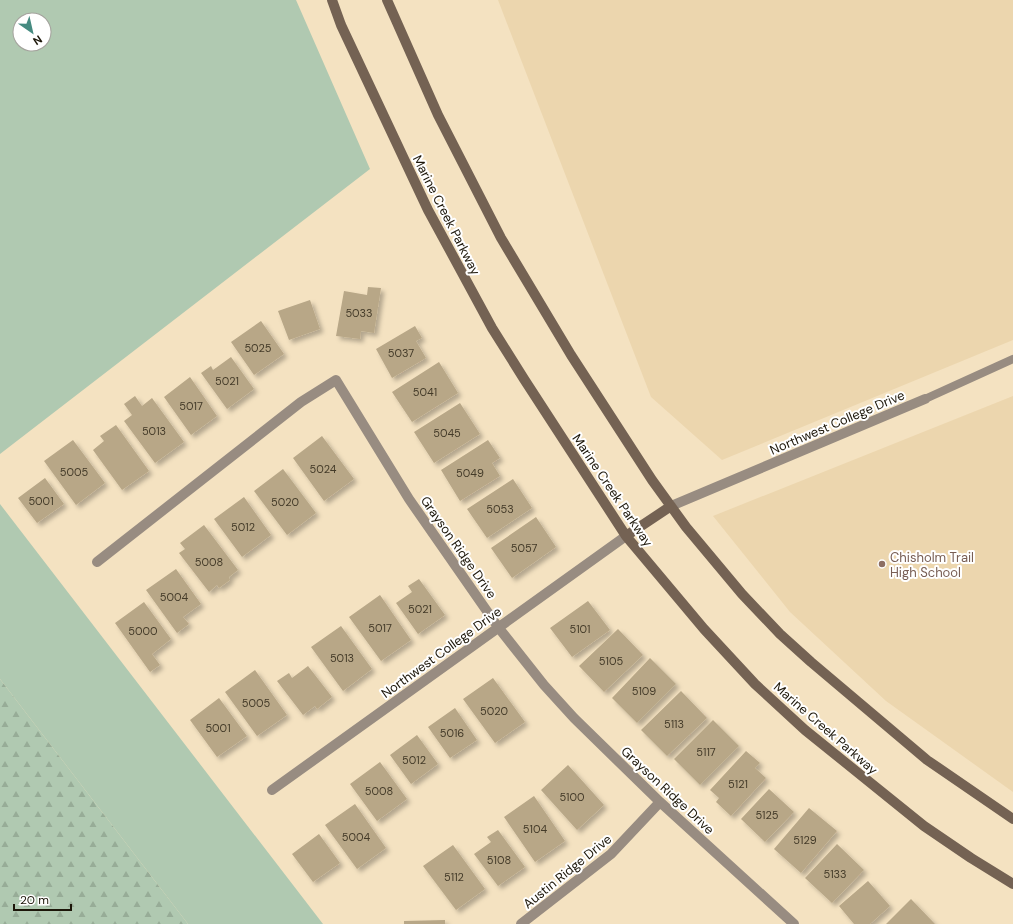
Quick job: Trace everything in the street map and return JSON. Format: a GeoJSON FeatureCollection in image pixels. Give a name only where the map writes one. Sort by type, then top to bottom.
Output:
{"type":"FeatureCollection","features":[{"type":"Feature","properties":{"kind":"main road","name":"Marine Creek Parkway"},"geometry":{"type":"LineString","coordinates":[[332,0],[341,25],[428,210],[492,328],[626,536],[740,668],[755,684],[805,730],[924,826],[1013,884]]}},
{"type":"Feature","properties":{"kind":"main road"},"geometry":{"type":"LineString","coordinates":[[387,0],[438,115],[501,238],[571,355],[671,506],[694,537],[742,594],[780,634],[810,662],[927,760],[1013,819]]}},
{"type":"Feature","properties":{"kind":"main road"},"geometry":{"type":"LineString","coordinates":[[626,536],[671,506]]}},
{"type":"Feature","properties":{"kind":"street","name":"Grayson Ridge Drive"},"geometry":{"type":"LineString","coordinates":[[97,562],[301,402],[336,380],[409,499],[498,627],[544,685],[574,718],[660,802],[794,924]]}},
{"type":"Feature","properties":{"kind":"street","name":"Northwest College Drive"},"geometry":{"type":"LineString","coordinates":[[671,506],[925,399]]}},
{"type":"Feature","properties":{"kind":"street","name":"Northwest College Drive"},"geometry":{"type":"LineString","coordinates":[[272,790],[626,536]]}},
{"type":"Feature","properties":{"kind":"street","name":"Austin Ridge Drive"},"geometry":{"type":"LineString","coordinates":[[521,924],[611,854],[660,802]]}},
{"type":"Feature","properties":{"kind":"lane","name":"Northwest College Drive"},"geometry":{"type":"LineString","coordinates":[[925,399],[1013,359]]}},
{"type":"Feature","properties":{"kind":"shaded area"},"geometry":{"type":"Polygon","coordinates":[[[498,0],[1013,0],[1013,340],[722,460],[651,397],[498,0]]]}},
{"type":"Feature","properties":{"kind":"shaded area","name":"Chisholm Trail High School"},"geometry":{"type":"Polygon","coordinates":[[[1013,396],[1013,792],[886,701],[790,612],[713,516],[1013,396]]]}},
{"type":"Feature","properties":{"kind":"green space"},"geometry":{"type":"Polygon","coordinates":[[[0,0],[296,0],[370,169],[0,454],[0,0]]]}},
{"type":"Feature","properties":{"kind":"green space"},"geometry":{"type":"Polygon","coordinates":[[[0,504],[323,924],[188,924],[0,679],[0,504]]]}},
{"type":"Feature","properties":{"kind":"green space"},"geometry":{"type":"Polygon","coordinates":[[[0,679],[188,924],[0,924],[0,679]]]}},
{"type":"Feature","properties":{"kind":"building"},"geometry":{"type":"Polygon","coordinates":[[[368,287],[381,288],[374,333],[361,331],[360,339],[336,336],[344,291],[367,295],[368,287]]]}},
{"type":"Feature","properties":{"kind":"building"},"geometry":{"type":"Polygon","coordinates":[[[310,300],[320,329],[289,340],[278,311],[310,300]]]}},
{"type":"Feature","properties":{"kind":"building"},"geometry":{"type":"Polygon","coordinates":[[[261,321],[284,354],[254,375],[231,342],[261,321]]]}},
{"type":"Feature","properties":{"kind":"building"},"geometry":{"type":"Polygon","coordinates":[[[415,326],[422,338],[416,341],[426,358],[392,378],[376,349],[415,326]]]}},
{"type":"Feature","properties":{"kind":"building"},"geometry":{"type":"Polygon","coordinates":[[[231,357],[254,389],[227,409],[201,373],[211,366],[213,370],[231,357]]]}},
{"type":"Feature","properties":{"kind":"building"},"geometry":{"type":"Polygon","coordinates":[[[439,362],[458,393],[412,422],[392,392],[439,362]]]}},
{"type":"Feature","properties":{"kind":"building"},"geometry":{"type":"Polygon","coordinates":[[[190,377],[217,416],[191,435],[164,397],[190,377]]]}},
{"type":"Feature","properties":{"kind":"building"},"geometry":{"type":"Polygon","coordinates":[[[135,396],[142,406],[152,398],[184,442],[155,463],[124,421],[132,415],[124,404],[135,396]]]}},
{"type":"Feature","properties":{"kind":"building"},"geometry":{"type":"Polygon","coordinates":[[[460,403],[480,434],[434,463],[414,432],[460,403]]]}},
{"type":"Feature","properties":{"kind":"building"},"geometry":{"type":"Polygon","coordinates":[[[116,425],[149,471],[122,490],[93,450],[104,441],[100,436],[116,425]]]}},
{"type":"Feature","properties":{"kind":"building"},"geometry":{"type":"Polygon","coordinates":[[[322,436],[354,479],[324,501],[293,458],[322,436]]]}},
{"type":"Feature","properties":{"kind":"building"},"geometry":{"type":"Polygon","coordinates":[[[73,440],[105,483],[76,505],[44,461],[73,440]]]}},
{"type":"Feature","properties":{"kind":"building"},"geometry":{"type":"Polygon","coordinates":[[[488,440],[500,458],[492,463],[500,476],[460,501],[441,470],[488,440]]]}},
{"type":"Feature","properties":{"kind":"building"},"geometry":{"type":"Polygon","coordinates":[[[283,469],[316,513],[287,535],[254,491],[283,469]]]}},
{"type":"Feature","properties":{"kind":"building"},"geometry":{"type":"Polygon","coordinates":[[[45,478],[64,504],[37,523],[18,498],[45,478]]]}},
{"type":"Feature","properties":{"kind":"building"},"geometry":{"type":"Polygon","coordinates":[[[513,479],[532,508],[487,538],[467,509],[513,479]]]}},
{"type":"Feature","properties":{"kind":"building"},"geometry":{"type":"Polygon","coordinates":[[[244,497],[271,535],[242,557],[214,519],[244,497]]]}},
{"type":"Feature","properties":{"kind":"building"},"geometry":{"type":"Polygon","coordinates":[[[536,517],[556,547],[512,578],[491,548],[536,517]]]}},
{"type":"Feature","properties":{"kind":"building"},"geometry":{"type":"Polygon","coordinates":[[[204,525],[238,570],[229,577],[230,580],[219,588],[217,585],[209,592],[179,553],[185,549],[180,543],[204,525]]]}},
{"type":"Feature","properties":{"kind":"building"},"geometry":{"type":"Polygon","coordinates":[[[176,569],[201,604],[183,617],[189,624],[177,633],[146,590],[176,569]]]}},
{"type":"Feature","properties":{"kind":"building"},"geometry":{"type":"Polygon","coordinates":[[[419,579],[445,615],[418,634],[396,603],[412,592],[408,586],[419,579]]]}},
{"type":"Feature","properties":{"kind":"building"},"geometry":{"type":"Polygon","coordinates":[[[380,595],[411,640],[381,661],[349,617],[380,595]]]}},
{"type":"Feature","properties":{"kind":"building"},"geometry":{"type":"Polygon","coordinates":[[[588,601],[610,630],[572,657],[550,628],[588,601]]]}},
{"type":"Feature","properties":{"kind":"building"},"geometry":{"type":"Polygon","coordinates":[[[144,602],[171,639],[152,654],[160,665],[150,672],[115,623],[144,602]]]}},
{"type":"Feature","properties":{"kind":"building"},"geometry":{"type":"Polygon","coordinates":[[[341,626],[372,669],[343,691],[311,647],[341,626]]]}},
{"type":"Feature","properties":{"kind":"building"},"geometry":{"type":"Polygon","coordinates":[[[618,629],[643,655],[604,692],[579,666],[618,629]]]}},
{"type":"Feature","properties":{"kind":"building"},"geometry":{"type":"Polygon","coordinates":[[[650,658],[676,684],[637,723],[612,698],[650,658]]]}},
{"type":"Feature","properties":{"kind":"building"},"geometry":{"type":"Polygon","coordinates":[[[308,666],[332,697],[317,709],[315,706],[303,715],[277,681],[289,673],[292,678],[308,666]]]}},
{"type":"Feature","properties":{"kind":"building"},"geometry":{"type":"Polygon","coordinates":[[[255,670],[287,715],[257,736],[225,692],[255,670]]]}},
{"type":"Feature","properties":{"kind":"building"},"geometry":{"type":"Polygon","coordinates":[[[493,678],[525,722],[495,743],[463,699],[493,678]]]}},
{"type":"Feature","properties":{"kind":"building"},"geometry":{"type":"Polygon","coordinates":[[[681,691],[707,718],[667,756],[641,730],[681,691]]]}},
{"type":"Feature","properties":{"kind":"building"},"geometry":{"type":"Polygon","coordinates":[[[219,698],[247,736],[217,757],[190,720],[219,698]]]}},
{"type":"Feature","properties":{"kind":"building"},"geometry":{"type":"Polygon","coordinates":[[[455,708],[477,740],[450,758],[428,727],[455,708]]]}},
{"type":"Feature","properties":{"kind":"building"},"geometry":{"type":"Polygon","coordinates":[[[713,720],[739,746],[700,785],[674,759],[713,720]]]}},
{"type":"Feature","properties":{"kind":"building"},"geometry":{"type":"Polygon","coordinates":[[[417,735],[438,764],[411,784],[390,755],[417,735]]]}},
{"type":"Feature","properties":{"kind":"building"},"geometry":{"type":"Polygon","coordinates":[[[746,751],[760,763],[755,768],[766,778],[731,816],[716,802],[719,798],[710,790],[746,751]]]}},
{"type":"Feature","properties":{"kind":"building"},"geometry":{"type":"Polygon","coordinates":[[[380,762],[407,799],[377,821],[350,784],[380,762]]]}},
{"type":"Feature","properties":{"kind":"building"},"geometry":{"type":"Polygon","coordinates":[[[568,765],[604,805],[577,830],[541,790],[568,765]]]}},
{"type":"Feature","properties":{"kind":"building"},"geometry":{"type":"Polygon","coordinates":[[[769,789],[794,812],[765,842],[741,819],[769,789]]]}},
{"type":"Feature","properties":{"kind":"building"},"geometry":{"type":"Polygon","coordinates":[[[534,796],[565,841],[535,862],[504,817],[534,796]]]}},
{"type":"Feature","properties":{"kind":"building"},"geometry":{"type":"Polygon","coordinates":[[[355,804],[386,848],[357,869],[325,825],[355,804]]]}},
{"type":"Feature","properties":{"kind":"building"},"geometry":{"type":"Polygon","coordinates":[[[809,808],[837,831],[801,873],[774,849],[809,808]]]}},
{"type":"Feature","properties":{"kind":"building"},"geometry":{"type":"Polygon","coordinates":[[[498,830],[525,867],[498,886],[474,854],[491,842],[487,837],[498,830]]]}},
{"type":"Feature","properties":{"kind":"building"},"geometry":{"type":"Polygon","coordinates":[[[319,834],[340,863],[313,882],[292,854],[319,834]]]}},
{"type":"Feature","properties":{"kind":"building"},"geometry":{"type":"Polygon","coordinates":[[[837,844],[864,870],[832,903],[805,878],[837,844]]]}},
{"type":"Feature","properties":{"kind":"building"},"geometry":{"type":"Polygon","coordinates":[[[453,845],[485,889],[456,910],[423,866],[453,845]]]}},
{"type":"Feature","properties":{"kind":"building"},"geometry":{"type":"Polygon","coordinates":[[[868,881],[890,906],[870,924],[854,924],[839,906],[868,881]]]}},
{"type":"Feature","properties":{"kind":"building"},"geometry":{"type":"Polygon","coordinates":[[[911,899],[935,924],[886,924],[911,899]]]}},
{"type":"Feature","properties":{"kind":"building"},"geometry":{"type":"Polygon","coordinates":[[[445,920],[445,924],[404,924],[404,921],[445,920]]]}},
{"type":"Feature","properties":{"kind":"place","name":"Chisholm Trail High School"},"geometry":{"type":"Point","coordinates":[882,564]}}]}
